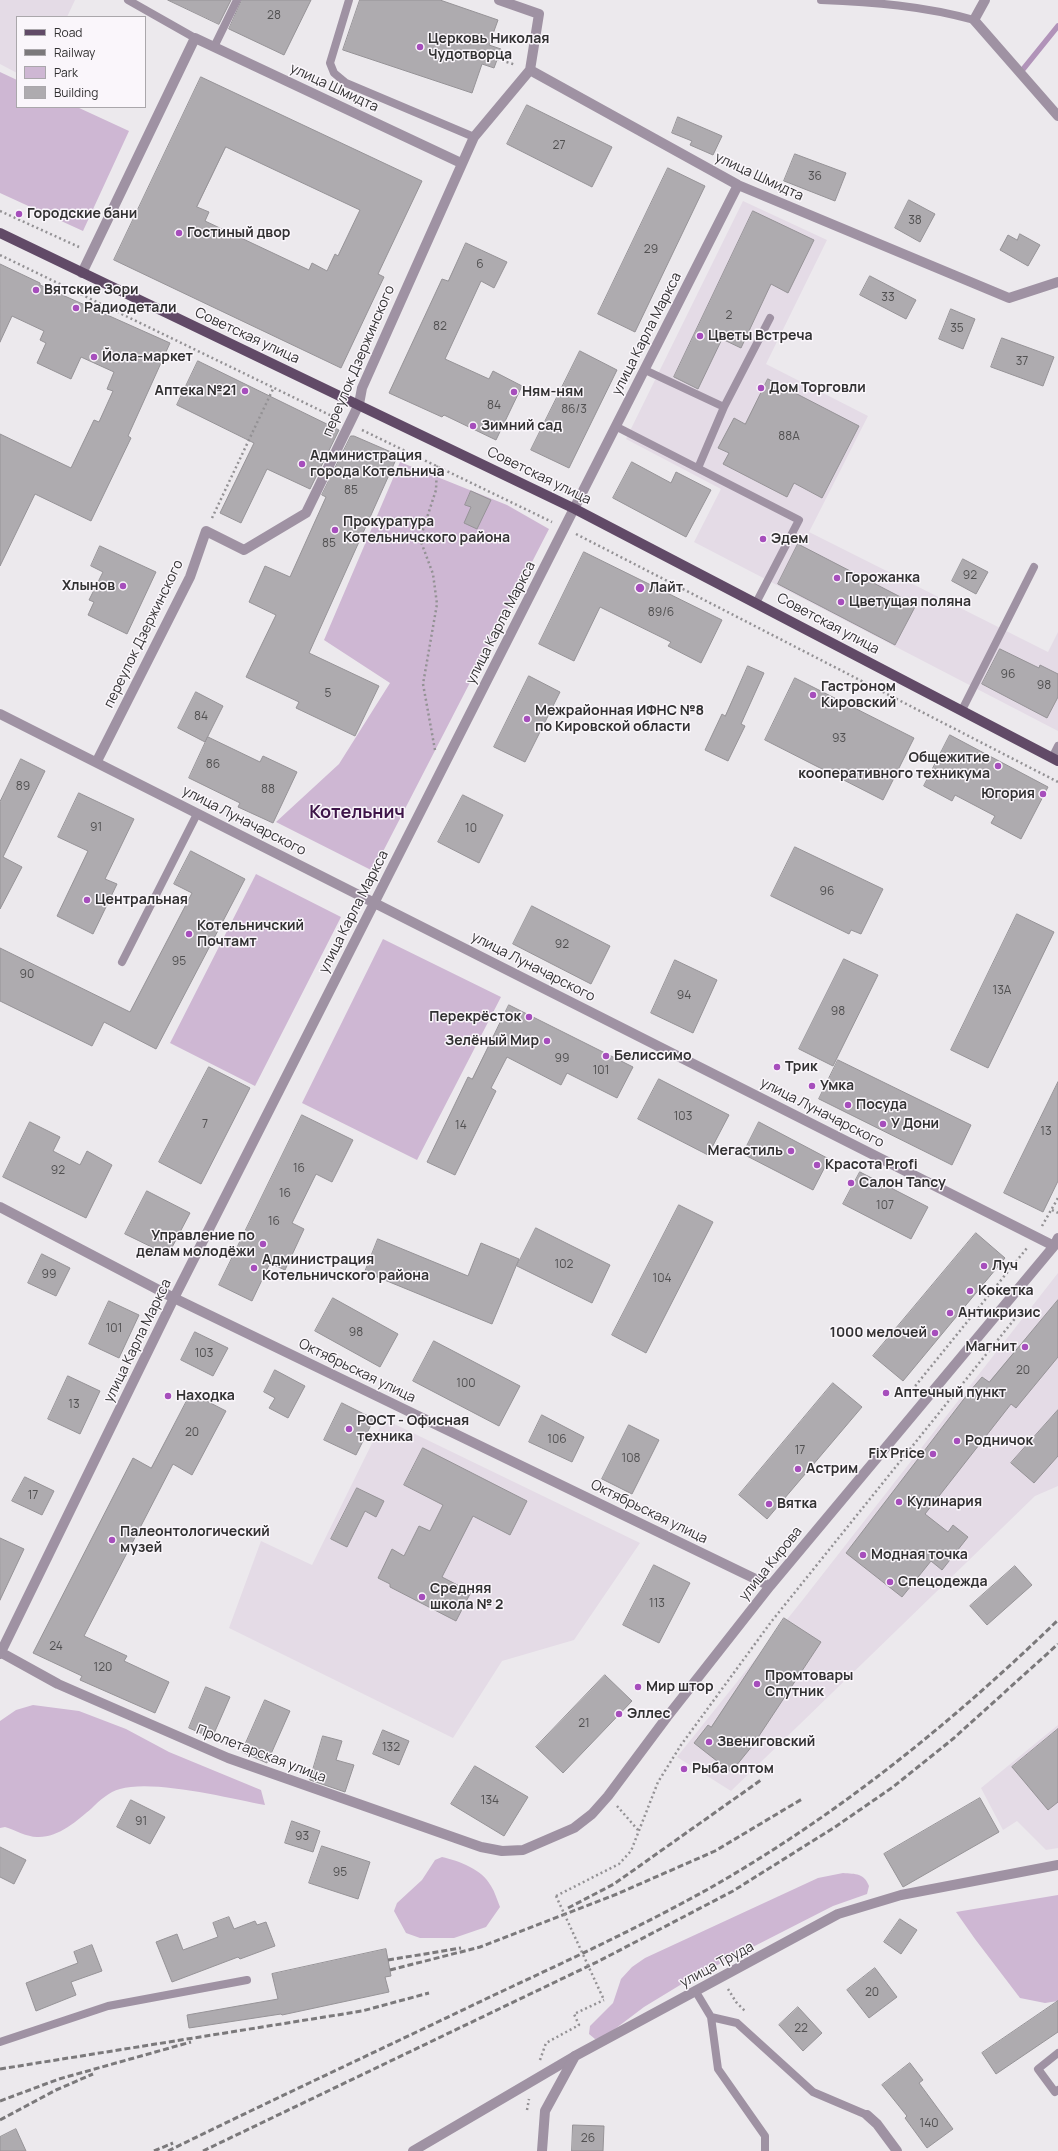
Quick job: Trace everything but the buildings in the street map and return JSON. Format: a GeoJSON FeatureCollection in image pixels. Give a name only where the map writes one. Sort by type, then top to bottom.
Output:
{"type":"FeatureCollection","features":[{"type":"Feature","properties":{"kind":"main road","name":"Советская улица"},"geometry":{"type":"LineString","coordinates":[[0,233],[575,509],[962,710],[1055,760]]}},
{"type":"Feature","properties":{"kind":"street"},"geometry":{"type":"LineString","coordinates":[[499,0],[539,14],[530,70]]}},
{"type":"Feature","properties":{"kind":"street"},"geometry":{"type":"LineString","coordinates":[[985,0],[974,20],[1058,116]]}},
{"type":"Feature","properties":{"kind":"street","name":"улица Шмидта"},"geometry":{"type":"LineString","coordinates":[[195,38],[462,163]]}},
{"type":"Feature","properties":{"kind":"street"},"geometry":{"type":"LineString","coordinates":[[82,273],[195,38]]}},
{"type":"Feature","properties":{"kind":"street","name":"улица Шмидта"},"geometry":{"type":"LineString","coordinates":[[530,70],[738,186],[1010,298],[1058,282]]}},
{"type":"Feature","properties":{"kind":"street","name":"переулок Дзержинского"},"geometry":{"type":"LineString","coordinates":[[97,761],[190,577],[206,531],[244,550],[306,513],[359,404],[362,388],[474,137],[530,70]]}},
{"type":"Feature","properties":{"kind":"street","name":"улица Карла Маркса"},"geometry":{"type":"LineString","coordinates":[[0,1653],[174,1298],[738,186]]}},
{"type":"Feature","properties":{"kind":"street","name":"улица Луначарского"},"geometry":{"type":"LineString","coordinates":[[0,714],[97,761],[197,814],[375,902],[1036,1237],[1056,1242]]}},
{"type":"Feature","properties":{"kind":"street","name":"Октябрьская улица"},"geometry":{"type":"LineString","coordinates":[[0,1207],[174,1298],[770,1586]]}},
{"type":"Feature","properties":{"kind":"street","name":"улица Кирова"},"geometry":{"type":"LineString","coordinates":[[522,1850],[574,1828],[592,1814],[608,1796],[667,1717],[770,1586],[1056,1242]]}},
{"type":"Feature","properties":{"kind":"street","name":"Пролетарская улица"},"geometry":{"type":"LineString","coordinates":[[0,1653],[58,1684],[110,1708],[276,1776],[481,1847],[502,1851],[522,1850]]}},
{"type":"Feature","properties":{"kind":"street","name":"улица Труда"},"geometry":{"type":"LineString","coordinates":[[413,2151],[575,2056],[722,1979],[838,1914],[901,1894],[1058,1865]]}},
{"type":"Feature","properties":{"kind":"street"},"geometry":{"type":"LineString","coordinates":[[542,2151],[545,2111],[575,2056]]}},
{"type":"Feature","properties":{"kind":"street"},"geometry":{"type":"LineString","coordinates":[[867,2115],[877,2124],[896,2151]]}},
{"type":"Feature","properties":{"kind":"lane"},"geometry":{"type":"LineString","coordinates":[[128,0],[195,38]]}},
{"type":"Feature","properties":{"kind":"lane"},"geometry":{"type":"LineString","coordinates":[[214,47],[237,0]]}},
{"type":"Feature","properties":{"kind":"lane"},"geometry":{"type":"LineString","coordinates":[[349,0],[330,63],[334,74],[346,83],[474,137]]}},
{"type":"Feature","properties":{"kind":"lane"},"geometry":{"type":"LineString","coordinates":[[822,0],[875,2],[941,12],[974,20]]}},
{"type":"Feature","properties":{"kind":"lane"},"geometry":{"type":"LineString","coordinates":[[698,468],[724,407],[770,318]]}},
{"type":"Feature","properties":{"kind":"lane"},"geometry":{"type":"LineString","coordinates":[[645,370],[724,407]]}},
{"type":"Feature","properties":{"kind":"lane"},"geometry":{"type":"LineString","coordinates":[[617,427],[799,520],[756,603]]}},
{"type":"Feature","properties":{"kind":"lane"},"geometry":{"type":"LineString","coordinates":[[962,710],[1034,567]]}},
{"type":"Feature","properties":{"kind":"lane"},"geometry":{"type":"LineString","coordinates":[[1055,760],[1058,746]]}},
{"type":"Feature","properties":{"kind":"lane"},"geometry":{"type":"LineString","coordinates":[[122,962],[197,814]]}},
{"type":"Feature","properties":{"kind":"lane"},"geometry":{"type":"LineString","coordinates":[[0,2042],[108,2006],[247,1980]]}},
{"type":"Feature","properties":{"kind":"lane"},"geometry":{"type":"LineString","coordinates":[[696,1992],[711,2017],[718,2069],[765,2136],[765,2151]]}},
{"type":"Feature","properties":{"kind":"lane"},"geometry":{"type":"LineString","coordinates":[[711,2017],[737,2023],[813,2092],[867,2115]]}},
{"type":"Feature","properties":{"kind":"lane"},"geometry":{"type":"LineString","coordinates":[[1058,2053],[1038,2069],[1055,2092],[1058,2090]]}},
{"type":"Feature","properties":{"kind":"path"},"geometry":{"type":"LineString","coordinates":[[497,59],[520,66]]}},
{"type":"Feature","properties":{"kind":"path"},"geometry":{"type":"LineString","coordinates":[[0,211],[92,253]]}},
{"type":"Feature","properties":{"kind":"path"},"geometry":{"type":"LineString","coordinates":[[0,255],[273,389],[437,465],[1058,782]]}},
{"type":"Feature","properties":{"kind":"path"},"geometry":{"type":"LineString","coordinates":[[206,531],[273,389]]}},
{"type":"Feature","properties":{"kind":"path"},"geometry":{"type":"LineString","coordinates":[[437,465],[436,490],[420,539],[434,574],[437,604],[424,684],[439,773]]}},
{"type":"Feature","properties":{"kind":"path"},"geometry":{"type":"LineString","coordinates":[[907,1397],[1036,1237],[1058,1198]]}},
{"type":"Feature","properties":{"kind":"path"},"geometry":{"type":"LineString","coordinates":[[1052,1210],[1058,1213]]}},
{"type":"Feature","properties":{"kind":"path"},"geometry":{"type":"LineString","coordinates":[[546,2044],[579,2025],[574,2014],[604,2000],[556,1896],[619,1864],[631,1850],[658,1782],[681,1744],[771,1622],[1024,1308]]}},
{"type":"Feature","properties":{"kind":"path"},"geometry":{"type":"LineString","coordinates":[[608,1796],[638,1830]]}},
{"type":"Feature","properties":{"kind":"path"},"geometry":{"type":"LineString","coordinates":[[722,1979],[736,2002],[748,2013]]}},
{"type":"Feature","properties":{"kind":"shaded area"},"geometry":{"type":"Polygon","coordinates":[[[0,0],[75,0],[67,16],[16,16],[16,72],[0,64],[0,0]]]}},
{"type":"Feature","properties":{"kind":"shaded area"},"geometry":{"type":"Polygon","coordinates":[[[743,201],[827,240],[766,364],[868,416],[809,532],[1048,652],[1058,632],[1058,731],[694,542],[721,489],[626,439],[743,201]]]}},
{"type":"Feature","properties":{"kind":"shaded area"},"geometry":{"type":"Polygon","coordinates":[[[1058,1273],[1058,1486],[1035,1496],[731,1791],[677,1757],[801,1602],[1058,1273]]]}},
{"type":"Feature","properties":{"kind":"shaded area","name":"Средняя школа № 2"},"geometry":{"type":"Polygon","coordinates":[[[384,1419],[640,1543],[574,1640],[502,1661],[453,1738],[229,1628],[261,1541],[312,1565],[384,1419]]]}},
{"type":"Feature","properties":{"kind":"shaded area"},"geometry":{"type":"Polygon","coordinates":[[[1058,1725],[1058,1848],[1046,1850],[1017,1821],[1003,1830],[981,1788],[1058,1725]]]}},
{"type":"Feature","properties":{"kind":"green space"},"geometry":{"type":"Polygon","coordinates":[[[0,72],[16,80],[16,108],[79,108],[129,131],[83,231],[0,193],[0,72]]]}},
{"type":"Feature","properties":{"kind":"green space"},"geometry":{"type":"Polygon","coordinates":[[[400,462],[507,505],[549,529],[373,871],[276,822],[339,764],[390,683],[324,640],[400,462]]]}},
{"type":"Feature","properties":{"kind":"green space"},"geometry":{"type":"Polygon","coordinates":[[[256,874],[341,917],[255,1086],[170,1043],[256,874]]]}},
{"type":"Feature","properties":{"kind":"green space"},"geometry":{"type":"Polygon","coordinates":[[[383,939],[501,997],[417,1160],[302,1103],[383,939]]]}},
{"type":"Feature","properties":{"kind":"green space"},"geometry":{"type":"Polygon","coordinates":[[[33,1705],[79,1711],[126,1729],[169,1752],[261,1790],[265,1805],[212,1794],[170,1788],[151,1786],[134,1787],[116,1790],[108,1794],[74,1823],[52,1835],[45,1837],[33,1837],[5,1827],[0,1828],[0,1721],[16,1710],[33,1705]]]}},
{"type":"Feature","properties":{"kind":"green space"},"geometry":{"type":"Polygon","coordinates":[[[442,1857],[463,1863],[482,1875],[495,1893],[500,1907],[486,1927],[454,1938],[420,1938],[406,1933],[394,1911],[397,1903],[422,1880],[435,1860],[442,1857]]]}},
{"type":"Feature","properties":{"kind":"green space"},"geometry":{"type":"Polygon","coordinates":[[[843,1873],[862,1876],[869,1886],[867,1894],[833,1906],[690,1979],[644,2007],[603,2038],[595,2039],[589,2034],[590,2026],[613,2003],[621,1979],[632,1967],[645,1958],[818,1878],[843,1873]]]}},
{"type":"Feature","properties":{"kind":"green space"},"geometry":{"type":"Polygon","coordinates":[[[1058,1895],[1058,2001],[1045,2003],[1020,1998],[956,1912],[1058,1895]]]}},
{"type":"Feature","properties":{"kind":"waterway"},"geometry":{"type":"LineString","coordinates":[[1020,73],[1058,26]]}},
{"type":"Feature","properties":{"kind":"railway"},"geometry":{"type":"LineString","coordinates":[[168,2151],[603,1943],[710,1888],[757,1860],[804,1830],[893,1765],[977,1695],[1058,1620]]}},
{"type":"Feature","properties":{"kind":"railway"},"geometry":{"type":"LineString","coordinates":[[203,2151],[599,1961],[733,1891],[835,1827],[893,1787],[954,1738],[1058,1644]]}},
{"type":"Feature","properties":{"kind":"railway"},"geometry":{"type":"LineString","coordinates":[[568,1908],[614,1884],[761,1780]]}},
{"type":"Feature","properties":{"kind":"railway"},"geometry":{"type":"LineString","coordinates":[[390,1970],[480,1947],[617,1894],[715,1851],[802,1799]]}},
{"type":"Feature","properties":{"kind":"railway"},"geometry":{"type":"LineString","coordinates":[[388,1960],[461,1948]]}},
{"type":"Feature","properties":{"kind":"railway"},"geometry":{"type":"LineString","coordinates":[[0,2069],[362,2011],[429,1993]]}},
{"type":"Feature","properties":{"kind":"railway"},"geometry":{"type":"LineString","coordinates":[[0,2101],[59,2079],[191,2042]]}},
{"type":"Feature","properties":{"kind":"railway"},"geometry":{"type":"LineString","coordinates":[[0,2120],[56,2090],[93,2074]]}},
{"type":"Feature","properties":{"kind":"railway"},"geometry":{"type":"LineString","coordinates":[[154,2151],[173,2143]]}},
{"type":"Feature","properties":{"kind":"place","name":"Церковь Николая Чудотворца"},"geometry":{"type":"Point","coordinates":[420,47]}},
{"type":"Feature","properties":{"kind":"place","name":"Городские бани"},"geometry":{"type":"Point","coordinates":[19,214]}},
{"type":"Feature","properties":{"kind":"place","name":"Гостиный двор"},"geometry":{"type":"Point","coordinates":[179,233]}},
{"type":"Feature","properties":{"kind":"place","name":"Вятские Зори"},"geometry":{"type":"Point","coordinates":[36,290]}},
{"type":"Feature","properties":{"kind":"place","name":"Радиодетали"},"geometry":{"type":"Point","coordinates":[76,308]}},
{"type":"Feature","properties":{"kind":"place","name":"Цветы Встреча"},"geometry":{"type":"Point","coordinates":[700,336]}},
{"type":"Feature","properties":{"kind":"place","name":"Йола-маркет"},"geometry":{"type":"Point","coordinates":[94,357]}},
{"type":"Feature","properties":{"kind":"place","name":"Дом Торговли"},"geometry":{"type":"Point","coordinates":[761,388]}},
{"type":"Feature","properties":{"kind":"place","name":"Аптека №21"},"geometry":{"type":"Point","coordinates":[245,391]}},
{"type":"Feature","properties":{"kind":"place","name":"Ням-ням"},"geometry":{"type":"Point","coordinates":[514,392]}},
{"type":"Feature","properties":{"kind":"place","name":"Зимний сад"},"geometry":{"type":"Point","coordinates":[473,426]}},
{"type":"Feature","properties":{"kind":"place","name":"Администрация города Котельнича"},"geometry":{"type":"Point","coordinates":[302,464]}},
{"type":"Feature","properties":{"kind":"place","name":"Прокуратура Котельничского района"},"geometry":{"type":"Point","coordinates":[335,530]}},
{"type":"Feature","properties":{"kind":"place","name":"Эдем"},"geometry":{"type":"Point","coordinates":[763,539]}},
{"type":"Feature","properties":{"kind":"place","name":"Горожанка"},"geometry":{"type":"Point","coordinates":[837,578]}},
{"type":"Feature","properties":{"kind":"place","name":"Хлынов"},"geometry":{"type":"Point","coordinates":[123,586]}},
{"type":"Feature","properties":{"kind":"place","name":"Лайт"},"geometry":{"type":"Point","coordinates":[640,588]}},
{"type":"Feature","properties":{"kind":"place","name":"Цветущая поляна"},"geometry":{"type":"Point","coordinates":[841,602]}},
{"type":"Feature","properties":{"kind":"place","name":"Гастроном Кировский"},"geometry":{"type":"Point","coordinates":[813,695]}},
{"type":"Feature","properties":{"kind":"place","name":"Межрайонная ИФНС №8 по Кировской области"},"geometry":{"type":"Point","coordinates":[527,719]}},
{"type":"Feature","properties":{"kind":"place","name":"Общежитие кооперативного техникума"},"geometry":{"type":"Point","coordinates":[998,766]}},
{"type":"Feature","properties":{"kind":"place","name":"Югория"},"geometry":{"type":"Point","coordinates":[1043,794]}},
{"type":"Feature","properties":{"kind":"place","name":"Центральная"},"geometry":{"type":"Point","coordinates":[87,900]}},
{"type":"Feature","properties":{"kind":"place","name":"Котельничский Почтамт"},"geometry":{"type":"Point","coordinates":[189,934]}},
{"type":"Feature","properties":{"kind":"place","name":"Перекрёсток"},"geometry":{"type":"Point","coordinates":[529,1017]}},
{"type":"Feature","properties":{"kind":"place","name":"Зелёный Мир"},"geometry":{"type":"Point","coordinates":[547,1041]}},
{"type":"Feature","properties":{"kind":"place","name":"Белиссимо"},"geometry":{"type":"Point","coordinates":[606,1056]}},
{"type":"Feature","properties":{"kind":"place","name":"Трик"},"geometry":{"type":"Point","coordinates":[777,1067]}},
{"type":"Feature","properties":{"kind":"place","name":"Умка"},"geometry":{"type":"Point","coordinates":[812,1086]}},
{"type":"Feature","properties":{"kind":"place","name":"Посуда"},"geometry":{"type":"Point","coordinates":[848,1105]}},
{"type":"Feature","properties":{"kind":"place","name":"У Дони"},"geometry":{"type":"Point","coordinates":[883,1124]}},
{"type":"Feature","properties":{"kind":"place","name":"Мегастиль"},"geometry":{"type":"Point","coordinates":[791,1151]}},
{"type":"Feature","properties":{"kind":"place","name":"Красота Profi"},"geometry":{"type":"Point","coordinates":[817,1165]}},
{"type":"Feature","properties":{"kind":"place","name":"Салон Tancy"},"geometry":{"type":"Point","coordinates":[851,1183]}},
{"type":"Feature","properties":{"kind":"place","name":"Управление по делам молодёжи"},"geometry":{"type":"Point","coordinates":[263,1244]}},
{"type":"Feature","properties":{"kind":"place","name":"Луч"},"geometry":{"type":"Point","coordinates":[984,1266]}},
{"type":"Feature","properties":{"kind":"place","name":"Администрация Котельничского района"},"geometry":{"type":"Point","coordinates":[254,1268]}},
{"type":"Feature","properties":{"kind":"place","name":"Кокетка"},"geometry":{"type":"Point","coordinates":[970,1291]}},
{"type":"Feature","properties":{"kind":"place","name":"Антикризис"},"geometry":{"type":"Point","coordinates":[950,1313]}},
{"type":"Feature","properties":{"kind":"place","name":"1000 мелочей"},"geometry":{"type":"Point","coordinates":[935,1333]}},
{"type":"Feature","properties":{"kind":"place","name":"Магнит"},"geometry":{"type":"Point","coordinates":[1025,1347]}},
{"type":"Feature","properties":{"kind":"place","name":"Аптечный пункт"},"geometry":{"type":"Point","coordinates":[886,1393]}},
{"type":"Feature","properties":{"kind":"place","name":"Находка"},"geometry":{"type":"Point","coordinates":[168,1396]}},
{"type":"Feature","properties":{"kind":"place","name":"РОСТ - Офисная техника"},"geometry":{"type":"Point","coordinates":[349,1429]}},
{"type":"Feature","properties":{"kind":"place","name":"Родничок"},"geometry":{"type":"Point","coordinates":[957,1441]}},
{"type":"Feature","properties":{"kind":"place","name":"Fix Price"},"geometry":{"type":"Point","coordinates":[933,1454]}},
{"type":"Feature","properties":{"kind":"place","name":"Астрим"},"geometry":{"type":"Point","coordinates":[798,1469]}},
{"type":"Feature","properties":{"kind":"place","name":"Кулинария"},"geometry":{"type":"Point","coordinates":[899,1502]}},
{"type":"Feature","properties":{"kind":"place","name":"Вятка"},"geometry":{"type":"Point","coordinates":[769,1504]}},
{"type":"Feature","properties":{"kind":"place","name":"Палеонтологический музей"},"geometry":{"type":"Point","coordinates":[112,1540]}},
{"type":"Feature","properties":{"kind":"place","name":"Модная точка"},"geometry":{"type":"Point","coordinates":[863,1555]}},
{"type":"Feature","properties":{"kind":"place","name":"Спецодежда"},"geometry":{"type":"Point","coordinates":[890,1582]}},
{"type":"Feature","properties":{"kind":"place","name":"Средняя школа № 2"},"geometry":{"type":"Point","coordinates":[422,1597]}},
{"type":"Feature","properties":{"kind":"place","name":"Промтовары Спутник"},"geometry":{"type":"Point","coordinates":[757,1684]}},
{"type":"Feature","properties":{"kind":"place","name":"Мир штор"},"geometry":{"type":"Point","coordinates":[638,1687]}},
{"type":"Feature","properties":{"kind":"place","name":"Эллес"},"geometry":{"type":"Point","coordinates":[619,1714]}},
{"type":"Feature","properties":{"kind":"place","name":"Звениговский"},"geometry":{"type":"Point","coordinates":[709,1742]}},
{"type":"Feature","properties":{"kind":"place","name":"Рыба оптом"},"geometry":{"type":"Point","coordinates":[684,1769]}},
{"type":"Feature","properties":{"kind":"district","name":"Котельнич"},"geometry":{"type":"Point","coordinates":[357,813]}}]}
